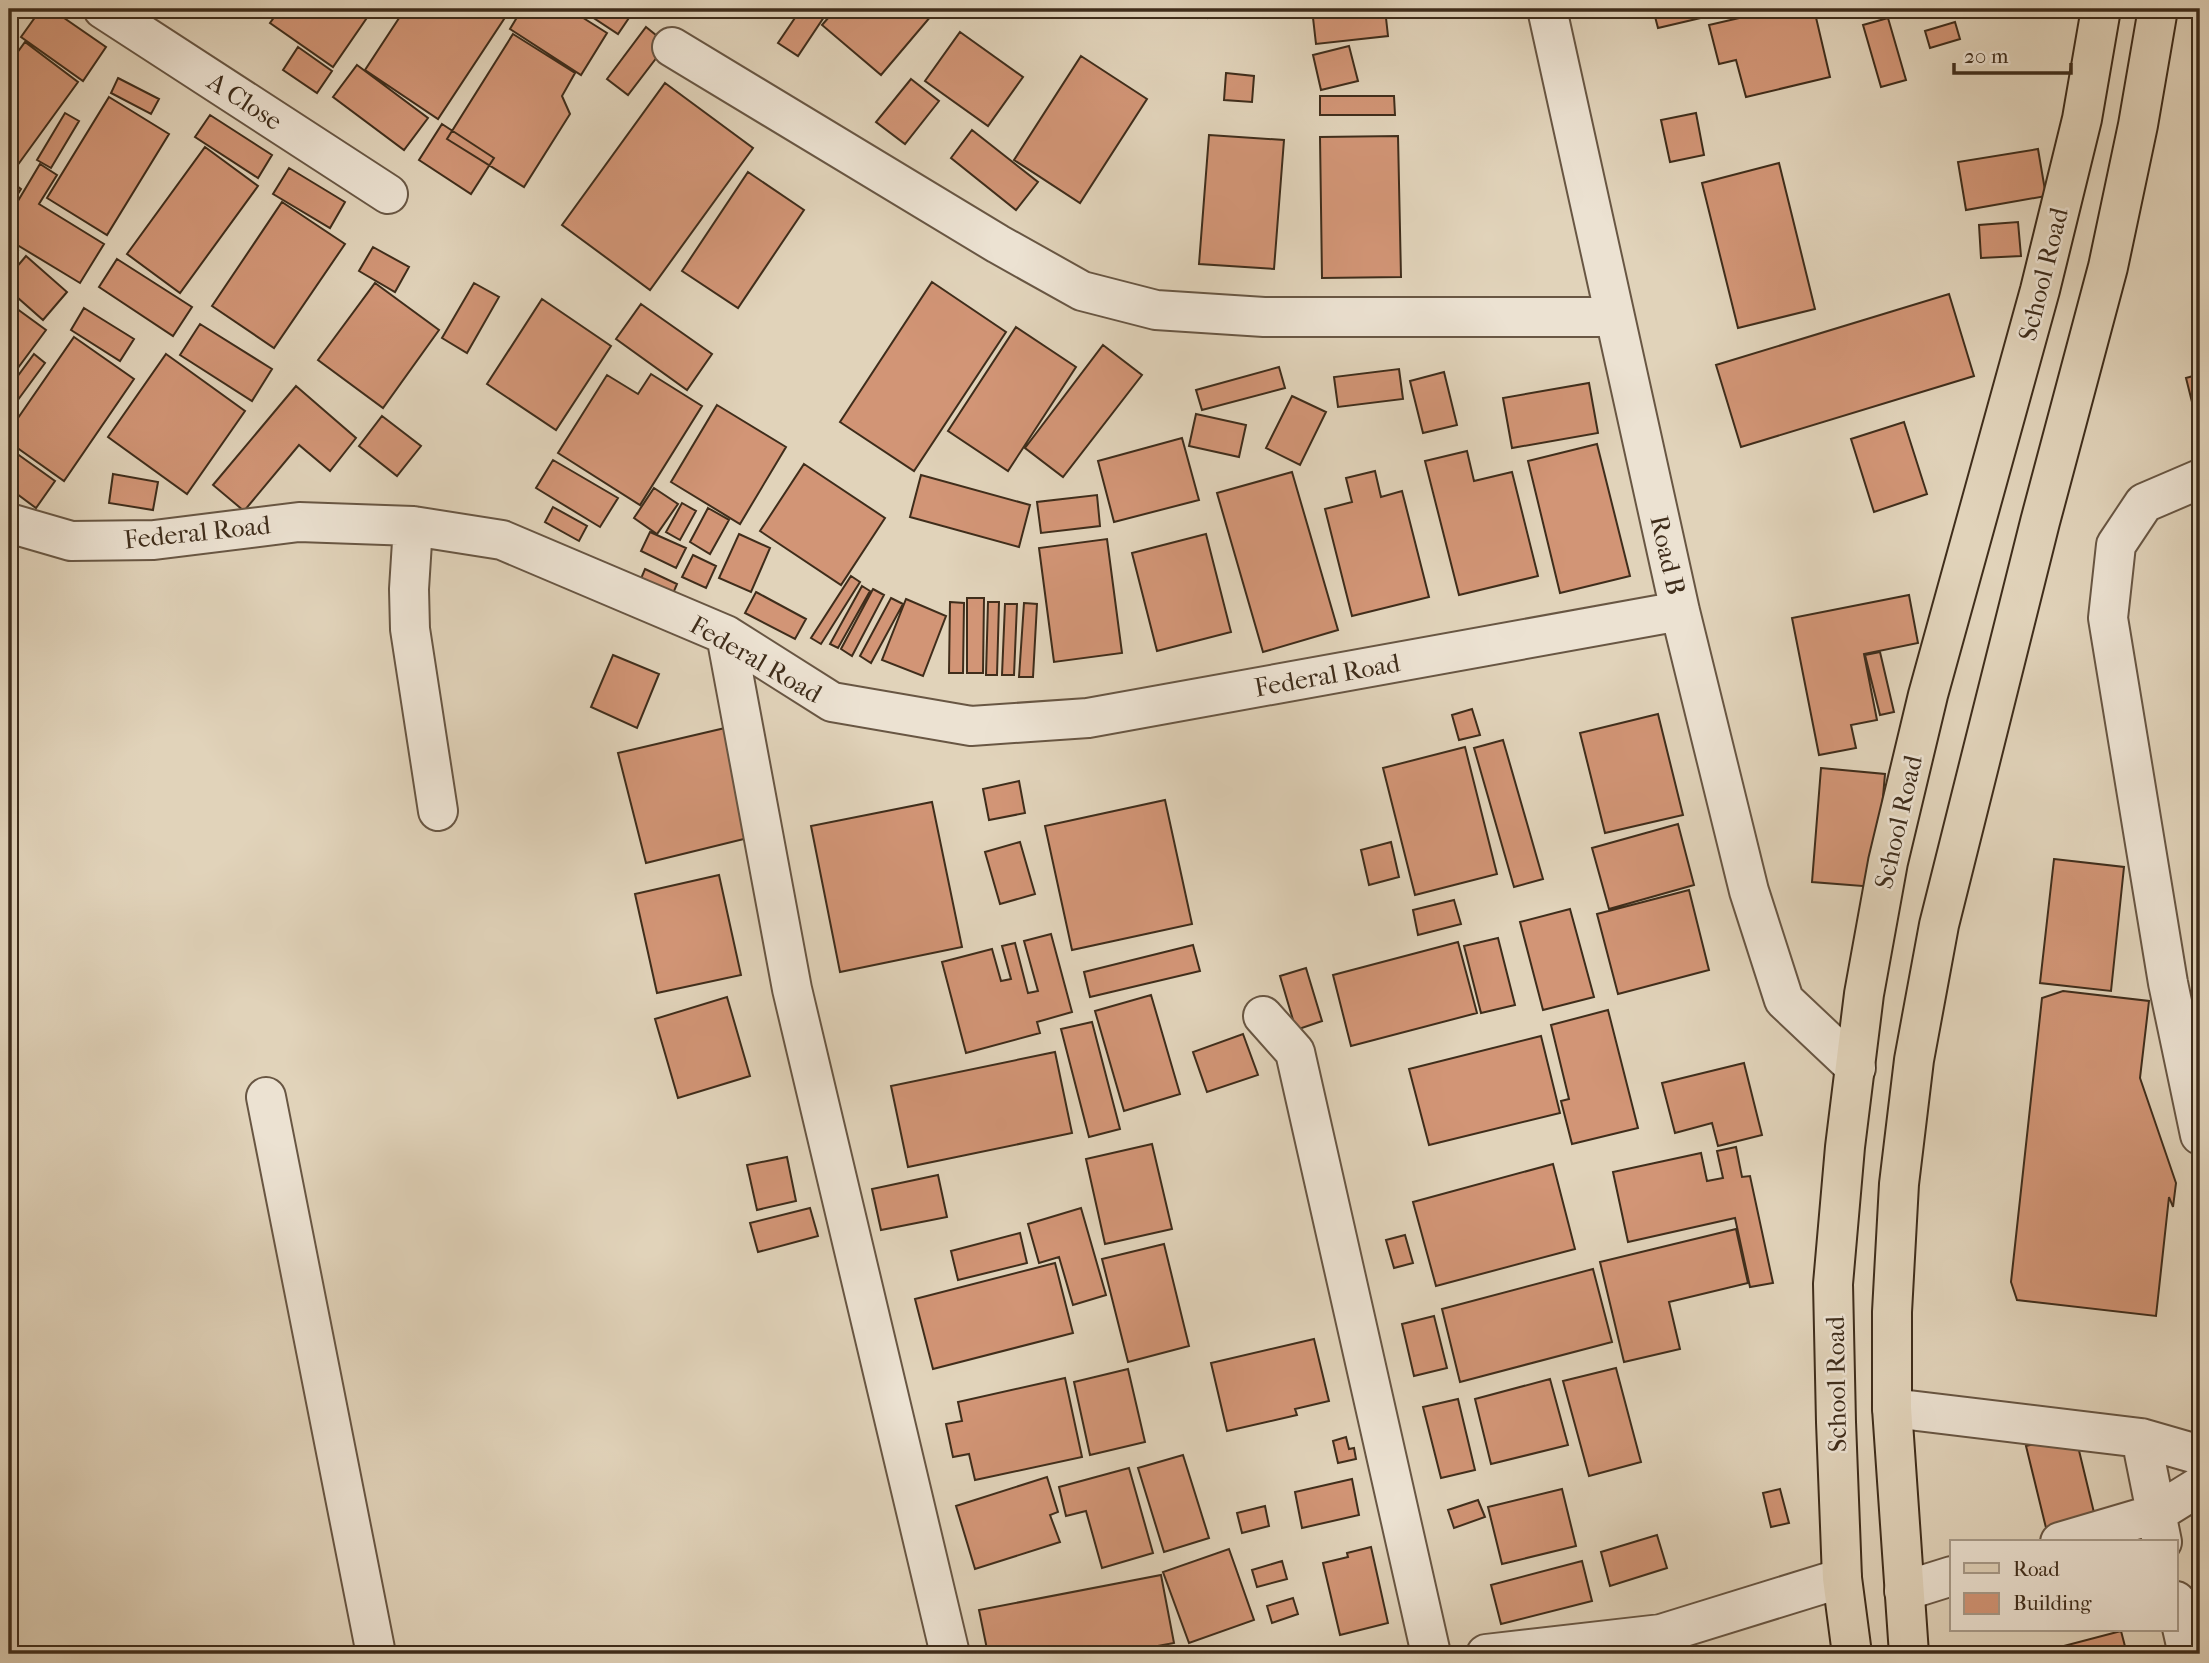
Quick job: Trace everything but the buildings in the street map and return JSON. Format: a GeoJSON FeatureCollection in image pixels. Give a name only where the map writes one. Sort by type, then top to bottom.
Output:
{"type":"FeatureCollection","features":[{"type":"Feature","properties":{"kind":"main road","name":"School Road"},"geometry":{"type":"LineString","coordinates":[[1852,1654],[1842,1578],[1833,1284],[1845,1147],[1864,994],[1888,862],[1928,695],[2043,277],[2082,119],[2101,9]]}},
{"type":"Feature","properties":{"kind":"main road"},"geometry":{"type":"LineString","coordinates":[[1909,1654],[1892,1408],[1892,1312],[1899,1184],[1914,1060],[1937,938],[2040,522],[2108,267],[2138,125],[2158,9]]}},
{"type":"Feature","properties":{"kind":"street","name":"A Close"},"geometry":{"type":"LineString","coordinates":[[103,9],[388,194]]}},
{"type":"Feature","properties":{"kind":"street","name":"Road B"},"geometry":{"type":"LineString","coordinates":[[1547,9],[1681,611],[1749,891],[1784,1000],[1821,1038],[1856,1068]]}},
{"type":"Feature","properties":{"kind":"street"},"geometry":{"type":"LineString","coordinates":[[672,47],[998,244],[1082,291],[1156,310],[1264,317],[1614,317]]}},
{"type":"Feature","properties":{"kind":"street"},"geometry":{"type":"LineString","coordinates":[[2200,479],[2144,503],[2116,545],[2108,618],[2168,983],[2200,1135]]}},
{"type":"Feature","properties":{"kind":"street","name":"Federal Road"},"geometry":{"type":"LineString","coordinates":[[9,523],[71,541],[154,540],[299,522],[412,526],[502,540],[726,635],[832,702],[971,726],[1088,718],[1681,611]]}},
{"type":"Feature","properties":{"kind":"street"},"geometry":{"type":"LineString","coordinates":[[412,526],[410,629],[438,811]]}},
{"type":"Feature","properties":{"kind":"street"},"geometry":{"type":"LineString","coordinates":[[726,635],[792,989],[950,1654]]}},
{"type":"Feature","properties":{"kind":"street"},"geometry":{"type":"LineString","coordinates":[[1263,1016],[1295,1052],[1431,1654]]}},
{"type":"Feature","properties":{"kind":"street"},"geometry":{"type":"LineString","coordinates":[[266,1097],[376,1654]]}},
{"type":"Feature","properties":{"kind":"street"},"geometry":{"type":"LineString","coordinates":[[1892,1408],[2141,1438],[2200,1455]]}},
{"type":"Feature","properties":{"kind":"street"},"geometry":{"type":"LineString","coordinates":[[2141,1438],[2159,1528]]}},
{"type":"Feature","properties":{"kind":"street"},"geometry":{"type":"LineString","coordinates":[[2074,1540],[2159,1528],[2200,1486]]}},
{"type":"Feature","properties":{"kind":"street"},"geometry":{"type":"LineString","coordinates":[[1904,1591],[1950,1577]]}},
{"type":"Feature","properties":{"kind":"street"},"geometry":{"type":"LineString","coordinates":[[1486,1654],[1663,1644],[1842,1578]]}},
{"type":"Feature","properties":{"kind":"street"},"geometry":{"type":"LineString","coordinates":[[2178,1610],[2188,1654]]}}]}
